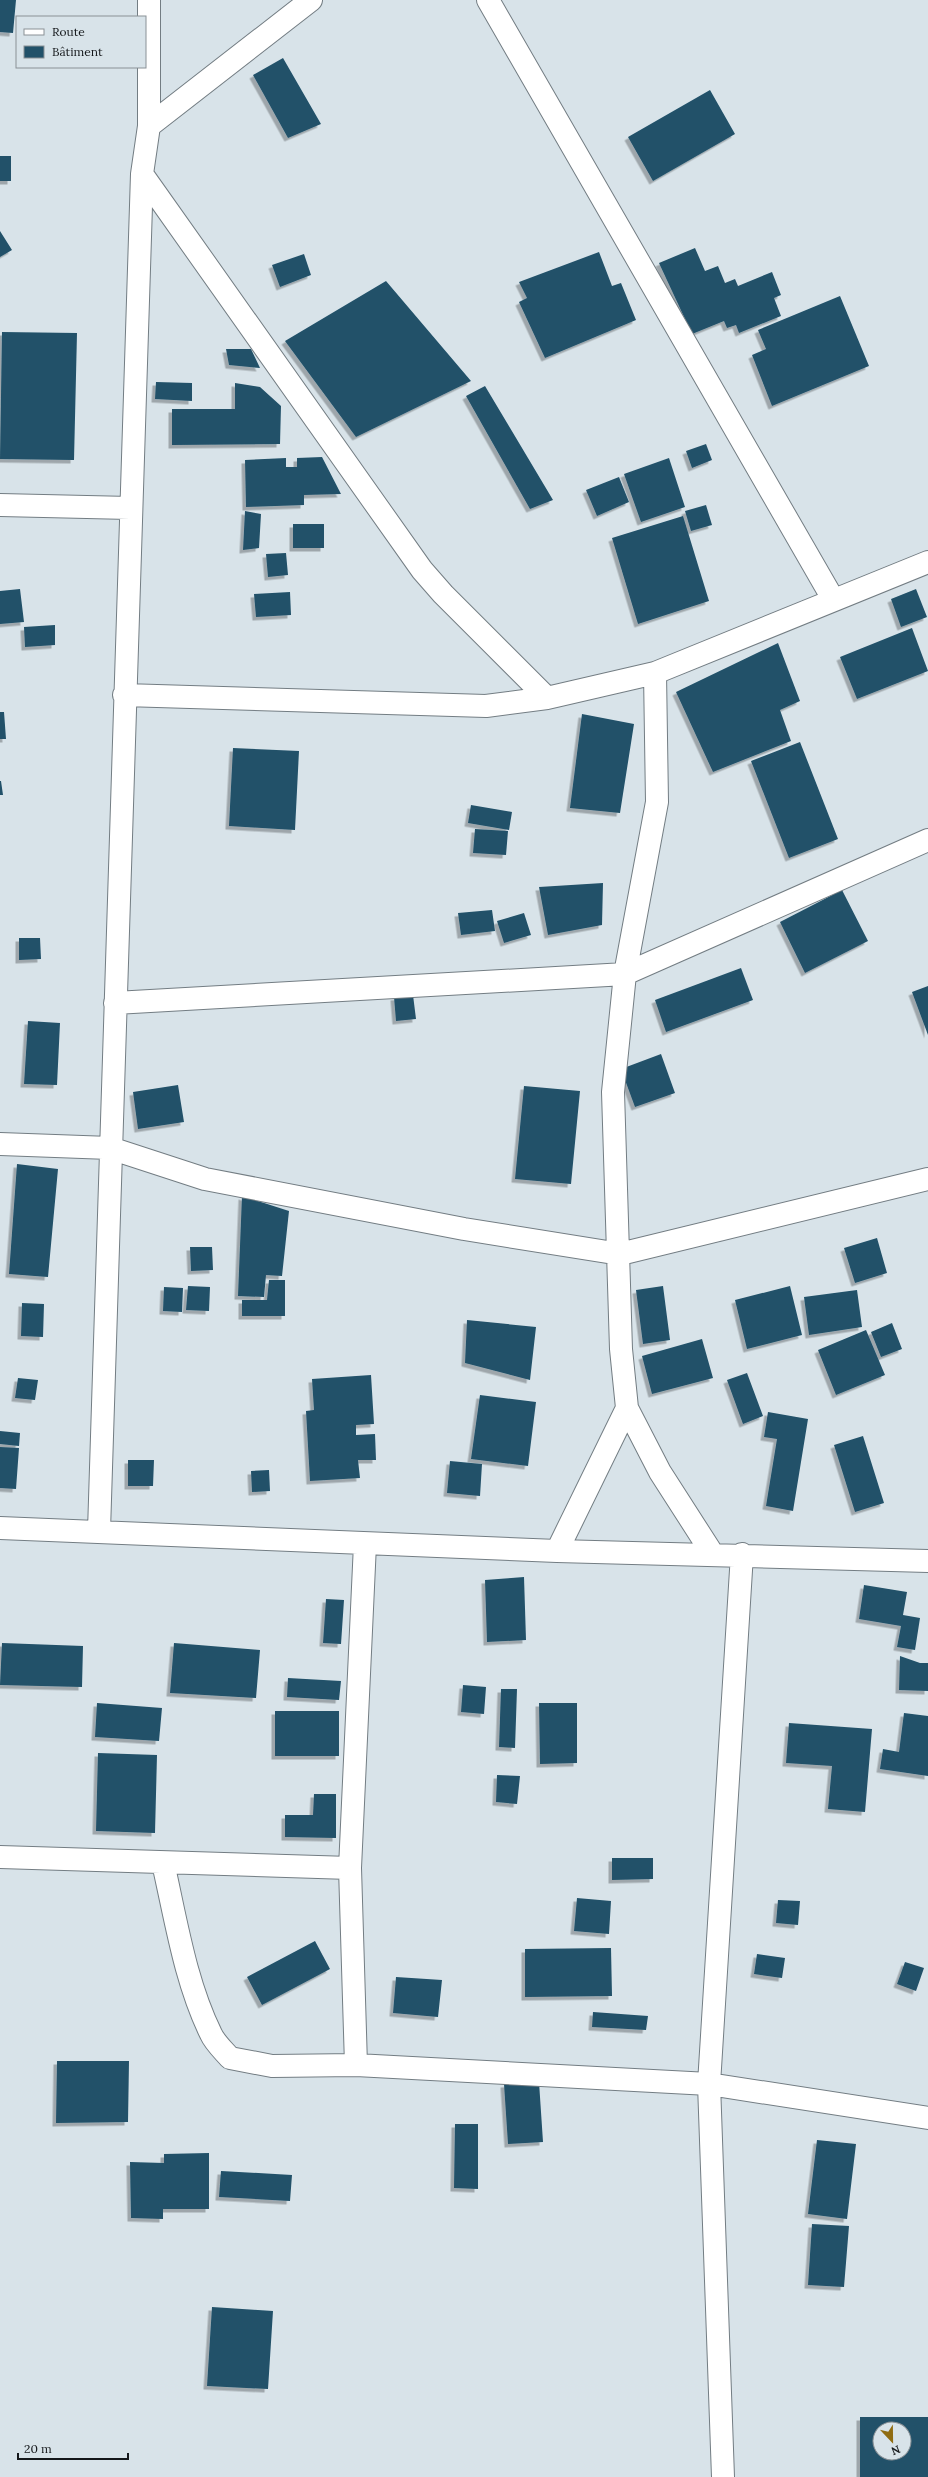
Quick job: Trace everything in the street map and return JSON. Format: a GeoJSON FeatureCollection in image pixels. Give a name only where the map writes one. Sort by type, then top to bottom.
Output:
{"type":"FeatureCollection","features":[{"type":"Feature","properties":{"kind":"street"},"geometry":{"type":"LineString","coordinates":[[99,1531],[130,508],[142,174],[149,126],[149,0]]}},
{"type":"Feature","properties":{"kind":"street"},"geometry":{"type":"LineString","coordinates":[[149,126],[311,0]]}},
{"type":"Feature","properties":{"kind":"street"},"geometry":{"type":"LineString","coordinates":[[488,0],[833,599]]}},
{"type":"Feature","properties":{"kind":"street"},"geometry":{"type":"LineString","coordinates":[[142,174],[422,570],[443,594],[547,698]]}},
{"type":"Feature","properties":{"kind":"street"},"geometry":{"type":"LineString","coordinates":[[0,505],[130,508]]}},
{"type":"Feature","properties":{"kind":"street"},"geometry":{"type":"LineString","coordinates":[[124,695],[486,706],[547,698],[655,673],[833,599],[928,562]]}},
{"type":"Feature","properties":{"kind":"street"},"geometry":{"type":"LineString","coordinates":[[655,673],[657,802],[625,974],[613,1092],[620,1254],[621,1350],[627,1408],[660,1472],[712,1553]]}},
{"type":"Feature","properties":{"kind":"street"},"geometry":{"type":"LineString","coordinates":[[115,1003],[625,974],[928,840]]}},
{"type":"Feature","properties":{"kind":"street"},"geometry":{"type":"LineString","coordinates":[[0,1144],[110,1148],[205,1179],[464,1229],[620,1254],[928,1179]]}},
{"type":"Feature","properties":{"kind":"street"},"geometry":{"type":"LineString","coordinates":[[557,1551],[627,1408]]}},
{"type":"Feature","properties":{"kind":"street"},"geometry":{"type":"LineString","coordinates":[[0,1528],[557,1551],[712,1553],[928,1561]]}},
{"type":"Feature","properties":{"kind":"street"},"geometry":{"type":"LineString","coordinates":[[356,2065],[350,1868],[365,1544]]}},
{"type":"Feature","properties":{"kind":"street"},"geometry":{"type":"LineString","coordinates":[[723,2477],[709,2084],[742,1554]]}},
{"type":"Feature","properties":{"kind":"street"},"geometry":{"type":"LineString","coordinates":[[0,1858],[350,1868]]}},
{"type":"Feature","properties":{"kind":"street"},"geometry":{"type":"LineString","coordinates":[[163,1863],[186,1965],[201,2009],[212,2036],[230,2058],[272,2066],[356,2065],[709,2084],[928,2118]]}},
{"type":"Feature","properties":{"kind":"building"},"geometry":{"type":"Polygon","coordinates":[[[0,0],[16,0],[13,33],[0,32],[0,0]]]}},
{"type":"Feature","properties":{"kind":"building"},"geometry":{"type":"Polygon","coordinates":[[[283,58],[321,124],[288,138],[253,75],[283,58]]]}},
{"type":"Feature","properties":{"kind":"building"},"geometry":{"type":"Polygon","coordinates":[[[710,90],[735,134],[653,181],[628,137],[710,90]]]}},
{"type":"Feature","properties":{"kind":"building"},"geometry":{"type":"Polygon","coordinates":[[[0,156],[11,156],[11,181],[0,181],[0,156]]]}},
{"type":"Feature","properties":{"kind":"building"},"geometry":{"type":"Polygon","coordinates":[[[0,231],[12,250],[0,257],[0,231]]]}},
{"type":"Feature","properties":{"kind":"building"},"geometry":{"type":"Polygon","coordinates":[[[695,248],[705,271],[718,266],[725,283],[735,279],[738,286],[772,272],[781,295],[774,298],[781,316],[739,333],[736,325],[727,328],[724,321],[692,334],[659,263],[695,248]]]}},
{"type":"Feature","properties":{"kind":"building"},"geometry":{"type":"Polygon","coordinates":[[[599,252],[612,286],[621,283],[636,320],[545,358],[519,302],[527,298],[519,282],[599,252]]]}},
{"type":"Feature","properties":{"kind":"building"},"geometry":{"type":"Polygon","coordinates":[[[304,254],[311,275],[280,287],[272,265],[304,254]]]}},
{"type":"Feature","properties":{"kind":"building"},"geometry":{"type":"Polygon","coordinates":[[[386,281],[471,381],[356,437],[285,341],[386,281]]]}},
{"type":"Feature","properties":{"kind":"building"},"geometry":{"type":"Polygon","coordinates":[[[840,296],[869,366],[772,406],[752,355],[766,349],[758,330],[840,296]]]}},
{"type":"Feature","properties":{"kind":"building"},"geometry":{"type":"Polygon","coordinates":[[[2,332],[77,333],[74,460],[0,459],[2,332]]]}},
{"type":"Feature","properties":{"kind":"building"},"geometry":{"type":"Polygon","coordinates":[[[226,349],[251,349],[260,368],[229,365],[226,349]]]}},
{"type":"Feature","properties":{"kind":"building"},"geometry":{"type":"Polygon","coordinates":[[[156,382],[192,383],[192,401],[155,399],[156,382]]]}},
{"type":"Feature","properties":{"kind":"building"},"geometry":{"type":"Polygon","coordinates":[[[235,383],[260,387],[281,406],[280,444],[172,445],[172,409],[235,409],[235,383]]]}},
{"type":"Feature","properties":{"kind":"building"},"geometry":{"type":"Polygon","coordinates":[[[485,386],[553,500],[530,509],[466,396],[485,386]]]}},
{"type":"Feature","properties":{"kind":"building"},"geometry":{"type":"Polygon","coordinates":[[[706,444],[712,460],[692,468],[686,451],[706,444]]]}},
{"type":"Feature","properties":{"kind":"building"},"geometry":{"type":"Polygon","coordinates":[[[322,457],[341,494],[304,495],[304,505],[246,507],[245,460],[286,458],[286,467],[297,467],[297,458],[322,457]]]}},
{"type":"Feature","properties":{"kind":"building"},"geometry":{"type":"Polygon","coordinates":[[[669,458],[685,507],[641,522],[624,474],[669,458]]]}},
{"type":"Feature","properties":{"kind":"building"},"geometry":{"type":"Polygon","coordinates":[[[619,477],[629,502],[597,516],[586,490],[619,477]]]}},
{"type":"Feature","properties":{"kind":"building"},"geometry":{"type":"Polygon","coordinates":[[[706,505],[712,525],[691,531],[685,511],[706,505]]]}},
{"type":"Feature","properties":{"kind":"building"},"geometry":{"type":"Polygon","coordinates":[[[245,511],[261,514],[259,548],[243,550],[245,511]]]}},
{"type":"Feature","properties":{"kind":"building"},"geometry":{"type":"Polygon","coordinates":[[[683,516],[709,601],[638,624],[612,538],[683,516]]]}},
{"type":"Feature","properties":{"kind":"building"},"geometry":{"type":"Polygon","coordinates":[[[293,524],[324,524],[324,548],[293,548],[293,524]]]}},
{"type":"Feature","properties":{"kind":"building"},"geometry":{"type":"Polygon","coordinates":[[[286,553],[288,575],[268,577],[266,554],[286,553]]]}},
{"type":"Feature","properties":{"kind":"building"},"geometry":{"type":"Polygon","coordinates":[[[20,589],[24,622],[0,624],[0,591],[20,589]]]}},
{"type":"Feature","properties":{"kind":"building"},"geometry":{"type":"Polygon","coordinates":[[[916,589],[927,617],[901,627],[891,599],[916,589]]]}},
{"type":"Feature","properties":{"kind":"building"},"geometry":{"type":"Polygon","coordinates":[[[290,592],[291,615],[256,617],[254,594],[290,592]]]}},
{"type":"Feature","properties":{"kind":"building"},"geometry":{"type":"Polygon","coordinates":[[[55,625],[55,645],[25,647],[24,627],[55,625]]]}},
{"type":"Feature","properties":{"kind":"building"},"geometry":{"type":"Polygon","coordinates":[[[912,628],[928,671],[857,699],[840,657],[912,628]]]}},
{"type":"Feature","properties":{"kind":"building"},"geometry":{"type":"Polygon","coordinates":[[[778,643],[800,701],[780,710],[791,741],[713,772],[676,692],[778,643]]]}},
{"type":"Feature","properties":{"kind":"building"},"geometry":{"type":"Polygon","coordinates":[[[0,712],[4,712],[6,739],[0,739],[0,712]]]}},
{"type":"Feature","properties":{"kind":"building"},"geometry":{"type":"Polygon","coordinates":[[[582,714],[634,724],[620,813],[570,808],[582,714]]]}},
{"type":"Feature","properties":{"kind":"building"},"geometry":{"type":"Polygon","coordinates":[[[800,742],[838,839],[789,858],[751,761],[800,742]]]}},
{"type":"Feature","properties":{"kind":"building"},"geometry":{"type":"Polygon","coordinates":[[[233,748],[299,751],[295,830],[229,826],[233,748]]]}},
{"type":"Feature","properties":{"kind":"building"},"geometry":{"type":"Polygon","coordinates":[[[1,781],[3,795],[0,795],[1,781]]]}},
{"type":"Feature","properties":{"kind":"building"},"geometry":{"type":"Polygon","coordinates":[[[471,805],[512,812],[509,830],[468,823],[471,805]]]}},
{"type":"Feature","properties":{"kind":"building"},"geometry":{"type":"Polygon","coordinates":[[[475,829],[508,831],[506,855],[473,853],[475,829]]]}},
{"type":"Feature","properties":{"kind":"building"},"geometry":{"type":"Polygon","coordinates":[[[603,883],[602,925],[548,935],[539,887],[603,883]]]}},
{"type":"Feature","properties":{"kind":"building"},"geometry":{"type":"Polygon","coordinates":[[[842,890],[868,941],[805,973],[780,922],[842,890]]]}},
{"type":"Feature","properties":{"kind":"building"},"geometry":{"type":"Polygon","coordinates":[[[492,910],[495,931],[461,935],[458,913],[492,910]]]}},
{"type":"Feature","properties":{"kind":"building"},"geometry":{"type":"Polygon","coordinates":[[[524,913],[531,935],[504,943],[497,921],[524,913]]]}},
{"type":"Feature","properties":{"kind":"building"},"geometry":{"type":"Polygon","coordinates":[[[19,938],[40,938],[41,959],[19,960],[19,938]]]}},
{"type":"Feature","properties":{"kind":"building"},"geometry":{"type":"Polygon","coordinates":[[[741,968],[753,1000],[666,1032],[655,1000],[741,968]]]}},
{"type":"Feature","properties":{"kind":"building"},"geometry":{"type":"Polygon","coordinates":[[[928,986],[928,1035],[912,992],[928,986]]]}},
{"type":"Feature","properties":{"kind":"building"},"geometry":{"type":"Polygon","coordinates":[[[413,995],[416,1019],[396,1021],[394,997],[413,995]]]}},
{"type":"Feature","properties":{"kind":"building"},"geometry":{"type":"Polygon","coordinates":[[[28,1021],[60,1023],[57,1085],[24,1084],[28,1021]]]}},
{"type":"Feature","properties":{"kind":"building"},"geometry":{"type":"Polygon","coordinates":[[[661,1054],[675,1093],[635,1107],[621,1069],[661,1054]]]}},
{"type":"Feature","properties":{"kind":"building"},"geometry":{"type":"Polygon","coordinates":[[[178,1085],[184,1122],[138,1129],[133,1092],[178,1085]]]}},
{"type":"Feature","properties":{"kind":"building"},"geometry":{"type":"Polygon","coordinates":[[[524,1086],[580,1091],[571,1184],[515,1179],[524,1086]]]}},
{"type":"Feature","properties":{"kind":"building"},"geometry":{"type":"Polygon","coordinates":[[[17,1164],[58,1169],[48,1277],[9,1274],[17,1164]]]}},
{"type":"Feature","properties":{"kind":"building"},"geometry":{"type":"Polygon","coordinates":[[[242,1196],[289,1211],[282,1276],[266,1275],[264,1297],[238,1296],[242,1196]]]}},
{"type":"Feature","properties":{"kind":"building"},"geometry":{"type":"Polygon","coordinates":[[[877,1238],[887,1273],[855,1283],[844,1248],[877,1238]]]}},
{"type":"Feature","properties":{"kind":"building"},"geometry":{"type":"Polygon","coordinates":[[[190,1247],[212,1247],[213,1270],[191,1271],[190,1247]]]}},
{"type":"Feature","properties":{"kind":"building"},"geometry":{"type":"Polygon","coordinates":[[[269,1280],[285,1280],[285,1316],[242,1316],[242,1300],[267,1300],[269,1280]]]}},
{"type":"Feature","properties":{"kind":"building"},"geometry":{"type":"Polygon","coordinates":[[[188,1286],[210,1287],[209,1311],[186,1310],[188,1286]]]}},
{"type":"Feature","properties":{"kind":"building"},"geometry":{"type":"Polygon","coordinates":[[[663,1286],[670,1340],[643,1344],[636,1290],[663,1286]]]}},
{"type":"Feature","properties":{"kind":"building"},"geometry":{"type":"Polygon","coordinates":[[[790,1286],[802,1335],[747,1349],[735,1300],[790,1286]]]}},
{"type":"Feature","properties":{"kind":"building"},"geometry":{"type":"Polygon","coordinates":[[[164,1287],[183,1288],[182,1312],[163,1311],[164,1287]]]}},
{"type":"Feature","properties":{"kind":"building"},"geometry":{"type":"Polygon","coordinates":[[[857,1290],[862,1327],[809,1335],[804,1297],[857,1290]]]}},
{"type":"Feature","properties":{"kind":"building"},"geometry":{"type":"Polygon","coordinates":[[[22,1303],[44,1304],[43,1337],[21,1336],[22,1303]]]}},
{"type":"Feature","properties":{"kind":"building"},"geometry":{"type":"Polygon","coordinates":[[[467,1320],[536,1327],[530,1380],[465,1363],[467,1320]]]}},
{"type":"Feature","properties":{"kind":"building"},"geometry":{"type":"Polygon","coordinates":[[[892,1323],[902,1349],[881,1357],[871,1332],[892,1323]]]}},
{"type":"Feature","properties":{"kind":"building"},"geometry":{"type":"Polygon","coordinates":[[[866,1330],[885,1375],[836,1395],[818,1350],[866,1330]]]}},
{"type":"Feature","properties":{"kind":"building"},"geometry":{"type":"Polygon","coordinates":[[[702,1339],[713,1378],[652,1394],[642,1356],[702,1339]]]}},
{"type":"Feature","properties":{"kind":"building"},"geometry":{"type":"Polygon","coordinates":[[[747,1373],[763,1416],[743,1424],[727,1380],[747,1373]]]}},
{"type":"Feature","properties":{"kind":"building"},"geometry":{"type":"Polygon","coordinates":[[[371,1375],[374,1424],[356,1425],[356,1435],[375,1434],[376,1460],[358,1460],[360,1478],[310,1481],[306,1411],[314,1410],[312,1379],[371,1375]]]}},
{"type":"Feature","properties":{"kind":"building"},"geometry":{"type":"Polygon","coordinates":[[[18,1378],[38,1380],[35,1400],[15,1398],[18,1378]]]}},
{"type":"Feature","properties":{"kind":"building"},"geometry":{"type":"Polygon","coordinates":[[[480,1395],[536,1402],[528,1466],[471,1459],[480,1395]]]}},
{"type":"Feature","properties":{"kind":"building"},"geometry":{"type":"Polygon","coordinates":[[[768,1412],[808,1419],[793,1511],[766,1506],[777,1439],[764,1437],[768,1412]]]}},
{"type":"Feature","properties":{"kind":"building"},"geometry":{"type":"Polygon","coordinates":[[[0,1431],[20,1433],[19,1446],[0,1444],[0,1431]]]}},
{"type":"Feature","properties":{"kind":"building"},"geometry":{"type":"Polygon","coordinates":[[[863,1436],[884,1503],[855,1512],[834,1445],[863,1436]]]}},
{"type":"Feature","properties":{"kind":"building"},"geometry":{"type":"Polygon","coordinates":[[[0,1447],[19,1448],[16,1489],[0,1488],[0,1447]]]}},
{"type":"Feature","properties":{"kind":"building"},"geometry":{"type":"Polygon","coordinates":[[[128,1460],[154,1460],[153,1486],[128,1486],[128,1460]]]}},
{"type":"Feature","properties":{"kind":"building"},"geometry":{"type":"Polygon","coordinates":[[[450,1461],[482,1464],[480,1496],[447,1493],[450,1461]]]}},
{"type":"Feature","properties":{"kind":"building"},"geometry":{"type":"Polygon","coordinates":[[[269,1470],[270,1491],[252,1492],[251,1471],[269,1470]]]}},
{"type":"Feature","properties":{"kind":"building"},"geometry":{"type":"Polygon","coordinates":[[[524,1577],[526,1640],[487,1642],[485,1580],[524,1577]]]}},
{"type":"Feature","properties":{"kind":"building"},"geometry":{"type":"Polygon","coordinates":[[[864,1585],[907,1592],[903,1615],[920,1618],[915,1650],[897,1647],[901,1626],[859,1619],[864,1585]]]}},
{"type":"Feature","properties":{"kind":"building"},"geometry":{"type":"Polygon","coordinates":[[[326,1599],[344,1600],[341,1644],[323,1643],[326,1599]]]}},
{"type":"Feature","properties":{"kind":"building"},"geometry":{"type":"Polygon","coordinates":[[[2,1643],[83,1646],[82,1687],[0,1685],[2,1643]]]}},
{"type":"Feature","properties":{"kind":"building"},"geometry":{"type":"Polygon","coordinates":[[[174,1643],[260,1650],[256,1698],[170,1693],[174,1643]]]}},
{"type":"Feature","properties":{"kind":"building"},"geometry":{"type":"Polygon","coordinates":[[[900,1656],[920,1663],[928,1663],[928,1691],[899,1690],[900,1656]]]}},
{"type":"Feature","properties":{"kind":"building"},"geometry":{"type":"Polygon","coordinates":[[[288,1678],[341,1681],[339,1700],[287,1697],[288,1678]]]}},
{"type":"Feature","properties":{"kind":"building"},"geometry":{"type":"Polygon","coordinates":[[[463,1685],[486,1687],[484,1714],[461,1712],[463,1685]]]}},
{"type":"Feature","properties":{"kind":"building"},"geometry":{"type":"Polygon","coordinates":[[[501,1689],[517,1689],[515,1748],[499,1747],[501,1689]]]}},
{"type":"Feature","properties":{"kind":"building"},"geometry":{"type":"Polygon","coordinates":[[[97,1703],[162,1708],[159,1741],[95,1737],[97,1703]]]}},
{"type":"Feature","properties":{"kind":"building"},"geometry":{"type":"Polygon","coordinates":[[[539,1703],[577,1703],[577,1763],[540,1764],[539,1703]]]}},
{"type":"Feature","properties":{"kind":"building"},"geometry":{"type":"Polygon","coordinates":[[[275,1711],[339,1711],[339,1756],[275,1756],[275,1711]]]}},
{"type":"Feature","properties":{"kind":"building"},"geometry":{"type":"Polygon","coordinates":[[[904,1713],[928,1716],[928,1776],[880,1769],[883,1749],[899,1752],[904,1713]]]}},
{"type":"Feature","properties":{"kind":"building"},"geometry":{"type":"Polygon","coordinates":[[[789,1723],[872,1729],[865,1812],[828,1809],[832,1766],[786,1763],[789,1723]]]}},
{"type":"Feature","properties":{"kind":"building"},"geometry":{"type":"Polygon","coordinates":[[[98,1753],[157,1755],[155,1833],[96,1831],[98,1753]]]}},
{"type":"Feature","properties":{"kind":"building"},"geometry":{"type":"Polygon","coordinates":[[[497,1775],[520,1776],[517,1804],[496,1802],[497,1775]]]}},
{"type":"Feature","properties":{"kind":"building"},"geometry":{"type":"Polygon","coordinates":[[[314,1794],[336,1794],[336,1838],[285,1837],[285,1815],[313,1815],[314,1794]]]}},
{"type":"Feature","properties":{"kind":"building"},"geometry":{"type":"Polygon","coordinates":[[[612,1858],[653,1858],[653,1879],[612,1880],[612,1858]]]}},
{"type":"Feature","properties":{"kind":"building"},"geometry":{"type":"Polygon","coordinates":[[[577,1898],[611,1901],[609,1934],[574,1931],[577,1898]]]}},
{"type":"Feature","properties":{"kind":"building"},"geometry":{"type":"Polygon","coordinates":[[[778,1900],[800,1901],[798,1925],[776,1923],[778,1900]]]}},
{"type":"Feature","properties":{"kind":"building"},"geometry":{"type":"Polygon","coordinates":[[[315,1941],[330,1969],[262,2005],[247,1977],[315,1941]]]}},
{"type":"Feature","properties":{"kind":"building"},"geometry":{"type":"Polygon","coordinates":[[[611,1948],[612,1996],[525,1997],[525,1949],[611,1948]]]}},
{"type":"Feature","properties":{"kind":"building"},"geometry":{"type":"Polygon","coordinates":[[[757,1954],[785,1958],[782,1978],[754,1974],[757,1954]]]}},
{"type":"Feature","properties":{"kind":"building"},"geometry":{"type":"Polygon","coordinates":[[[905,1962],[924,1968],[916,1991],[897,1984],[905,1962]]]}},
{"type":"Feature","properties":{"kind":"building"},"geometry":{"type":"Polygon","coordinates":[[[396,1977],[442,1980],[438,2017],[393,2013],[396,1977]]]}},
{"type":"Feature","properties":{"kind":"building"},"geometry":{"type":"Polygon","coordinates":[[[593,2012],[648,2016],[646,2030],[592,2027],[593,2012]]]}},
{"type":"Feature","properties":{"kind":"building"},"geometry":{"type":"Polygon","coordinates":[[[57,2061],[129,2061],[128,2122],[56,2123],[57,2061]]]}},
{"type":"Feature","properties":{"kind":"building"},"geometry":{"type":"Polygon","coordinates":[[[539,2082],[543,2142],[508,2144],[504,2084],[539,2082]]]}},
{"type":"Feature","properties":{"kind":"building"},"geometry":{"type":"Polygon","coordinates":[[[455,2124],[478,2124],[478,2189],[454,2188],[455,2124]]]}},
{"type":"Feature","properties":{"kind":"building"},"geometry":{"type":"Polygon","coordinates":[[[817,2140],[856,2144],[847,2219],[808,2214],[817,2140]]]}},
{"type":"Feature","properties":{"kind":"building"},"geometry":{"type":"Polygon","coordinates":[[[209,2153],[209,2209],[163,2209],[163,2219],[131,2218],[130,2162],[164,2163],[164,2154],[209,2153]]]}},
{"type":"Feature","properties":{"kind":"building"},"geometry":{"type":"Polygon","coordinates":[[[221,2171],[292,2175],[290,2201],[219,2197],[221,2171]]]}},
{"type":"Feature","properties":{"kind":"building"},"geometry":{"type":"Polygon","coordinates":[[[812,2224],[849,2226],[844,2287],[808,2285],[812,2224]]]}},
{"type":"Feature","properties":{"kind":"building"},"geometry":{"type":"Polygon","coordinates":[[[212,2307],[273,2311],[268,2389],[207,2386],[212,2307]]]}},
{"type":"Feature","properties":{"kind":"building"},"geometry":{"type":"Polygon","coordinates":[[[860,2417],[928,2417],[928,2477],[860,2477],[860,2417]]]}}]}
